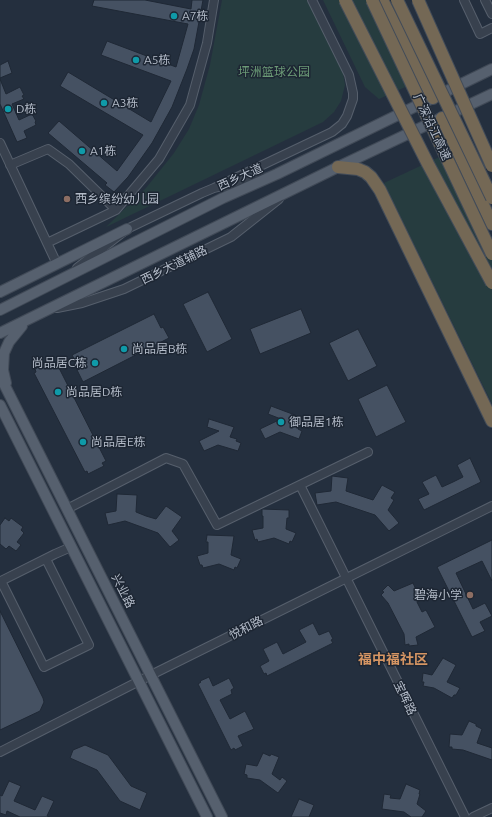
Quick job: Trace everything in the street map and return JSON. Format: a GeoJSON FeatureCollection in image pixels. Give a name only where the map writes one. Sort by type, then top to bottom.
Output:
{"type":"FeatureCollection","features":[{"type":"Feature","properties":{"kind":"highway"},"geometry":{"type":"LineString","coordinates":[[345,0],[428,164],[492,283]]}},
{"type":"Feature","properties":{"kind":"highway","name":"广深沿江高速"},"geometry":{"type":"LineString","coordinates":[[372,0],[492,254]]}},
{"type":"Feature","properties":{"kind":"highway"},"geometry":{"type":"LineString","coordinates":[[382,0],[433,98]]}},
{"type":"Feature","properties":{"kind":"highway","name":"广深沿江高速"},"geometry":{"type":"LineString","coordinates":[[397,0],[492,198]]}},
{"type":"Feature","properties":{"kind":"highway"},"geometry":{"type":"LineString","coordinates":[[418,0],[492,166]]}},
{"type":"Feature","properties":{"kind":"highway"},"geometry":{"type":"LineString","coordinates":[[442,118],[492,224]]}},
{"type":"Feature","properties":{"kind":"highway"},"geometry":{"type":"LineString","coordinates":[[338,167],[350,168],[365,172],[371,177],[380,190],[492,421]]}},
{"type":"Feature","properties":{"kind":"main road","name":"西乡大道"},"geometry":{"type":"LineString","coordinates":[[0,310],[223,198],[276,174],[492,69]]}},
{"type":"Feature","properties":{"kind":"main road"},"geometry":{"type":"LineString","coordinates":[[0,333],[338,167],[492,94]]}},
{"type":"Feature","properties":{"kind":"main road"},"geometry":{"type":"LineString","coordinates":[[0,292],[127,229]]}},
{"type":"Feature","properties":{"kind":"main road"},"geometry":{"type":"LineString","coordinates":[[0,303],[22,300]]}},
{"type":"Feature","properties":{"kind":"main road"},"geometry":{"type":"LineString","coordinates":[[7,389],[3,370],[6,348],[16,332],[31,318]]}},
{"type":"Feature","properties":{"kind":"main road","name":"兴业路"},"geometry":{"type":"LineString","coordinates":[[0,376],[222,817]]}},
{"type":"Feature","properties":{"kind":"main road"},"geometry":{"type":"LineString","coordinates":[[0,404],[207,817]]}},
{"type":"Feature","properties":{"kind":"street"},"geometry":{"type":"LineString","coordinates":[[47,243],[116,210],[159,159],[190,104],[207,43],[214,0]]}},
{"type":"Feature","properties":{"kind":"street"},"geometry":{"type":"LineString","coordinates":[[65,277],[127,229],[336,129],[342,124],[350,109],[353,99],[352,88],[349,76],[312,0]]}},
{"type":"Feature","properties":{"kind":"street"},"geometry":{"type":"LineString","coordinates":[[464,0],[480,34],[492,28]]}},
{"type":"Feature","properties":{"kind":"street"},"geometry":{"type":"LineString","coordinates":[[485,0],[492,14]]}},
{"type":"Feature","properties":{"kind":"street"},"geometry":{"type":"LineString","coordinates":[[0,142],[57,264]]}},
{"type":"Feature","properties":{"kind":"street"},"geometry":{"type":"LineString","coordinates":[[10,165],[48,149],[69,164],[116,210]]}},
{"type":"Feature","properties":{"kind":"street"},"geometry":{"type":"LineString","coordinates":[[214,188],[276,174]]}},
{"type":"Feature","properties":{"kind":"street","name":"西乡大道辅路"},"geometry":{"type":"LineString","coordinates":[[48,310],[124,290],[231,237],[287,193]]}},
{"type":"Feature","properties":{"kind":"street"},"geometry":{"type":"LineString","coordinates":[[67,509],[166,458],[183,464],[217,525],[368,452]]}},
{"type":"Feature","properties":{"kind":"street","name":"宝晖路"},"geometry":{"type":"LineString","coordinates":[[300,485],[465,817]]}},
{"type":"Feature","properties":{"kind":"street","name":"悦和路"},"geometry":{"type":"LineString","coordinates":[[0,752],[151,675],[492,506]]}},
{"type":"Feature","properties":{"kind":"street"},"geometry":{"type":"LineString","coordinates":[[46,559],[89,645],[44,667],[1,581],[71,546]]}},
{"type":"Feature","properties":{"kind":"street"},"geometry":{"type":"LineString","coordinates":[[473,817],[492,808]]}},
{"type":"Feature","properties":{"kind":"green space","name":"坪洲篮球公园"},"geometry":{"type":"Polygon","coordinates":[[[222,0],[310,0],[341,60],[345,85],[341,101],[334,112],[323,122],[106,227],[146,188],[174,153],[189,129],[199,105],[210,65],[222,0]]]}},
{"type":"Feature","properties":{"kind":"green space"},"geometry":{"type":"Polygon","coordinates":[[[323,0],[375,0],[414,83],[379,99],[365,87],[323,0]]]}},
{"type":"Feature","properties":{"kind":"green space"},"geometry":{"type":"Polygon","coordinates":[[[448,153],[492,244],[492,404],[384,183],[448,153]]]}},
{"type":"Feature","properties":{"kind":"building"},"geometry":{"type":"Polygon","coordinates":[[[94,0],[145,0],[191,9],[192,0],[203,0],[194,49],[172,107],[152,143],[128,177],[114,192],[105,185],[107,183],[48,133],[59,121],[117,171],[143,135],[60,86],[68,72],[151,122],[171,81],[101,55],[107,41],[176,67],[188,24],[92,6],[94,0]]]}},
{"type":"Feature","properties":{"kind":"building","name":"D栋"},"geometry":{"type":"Polygon","coordinates":[[[8,61],[12,73],[0,78],[0,65],[8,61]]]}},
{"type":"Feature","properties":{"kind":"building","name":"D栋"},"geometry":{"type":"Polygon","coordinates":[[[0,79],[6,94],[20,87],[24,95],[22,96],[24,99],[12,104],[19,120],[32,114],[36,121],[36,125],[24,131],[27,138],[17,142],[0,104],[0,79]]]}},
{"type":"Feature","properties":{"kind":"building"},"geometry":{"type":"Polygon","coordinates":[[[208,292],[232,339],[207,352],[183,304],[208,292]]]}},
{"type":"Feature","properties":{"kind":"building"},"geometry":{"type":"Polygon","coordinates":[[[301,309],[311,333],[260,354],[250,329],[301,309]]]}},
{"type":"Feature","properties":{"kind":"building"},"geometry":{"type":"Polygon","coordinates":[[[154,314],[161,328],[163,327],[169,338],[83,382],[77,370],[80,369],[72,355],[154,314]]]}},
{"type":"Feature","properties":{"kind":"building"},"geometry":{"type":"Polygon","coordinates":[[[358,329],[377,366],[348,381],[329,343],[358,329]]]}},
{"type":"Feature","properties":{"kind":"building"},"geometry":{"type":"Polygon","coordinates":[[[50,361],[52,364],[56,362],[106,461],[102,463],[104,466],[88,474],[87,471],[85,472],[34,373],[36,372],[35,369],[50,361]]]}},
{"type":"Feature","properties":{"kind":"building"},"geometry":{"type":"Polygon","coordinates":[[[387,385],[406,422],[376,437],[358,399],[387,385]]]}},
{"type":"Feature","properties":{"kind":"building","name":"御品居1栋"},"geometry":{"type":"Polygon","coordinates":[[[271,406],[295,415],[292,425],[299,427],[298,429],[302,431],[299,439],[280,432],[265,439],[260,429],[281,419],[268,414],[271,406]]]}},
{"type":"Feature","properties":{"kind":"building"},"geometry":{"type":"Polygon","coordinates":[[[209,419],[234,427],[230,437],[237,439],[236,441],[241,443],[238,451],[218,445],[204,451],[199,441],[219,431],[207,427],[209,419]]]}},
{"type":"Feature","properties":{"kind":"building"},"geometry":{"type":"Polygon","coordinates":[[[470,458],[481,482],[424,510],[418,499],[429,494],[422,482],[436,475],[442,487],[463,477],[457,465],[470,458]]]}},
{"type":"Feature","properties":{"kind":"building"},"geometry":{"type":"Polygon","coordinates":[[[332,476],[348,478],[346,491],[373,500],[382,485],[395,492],[391,498],[394,500],[388,510],[399,523],[389,531],[375,515],[336,502],[317,505],[315,493],[331,491],[332,476]]]}},
{"type":"Feature","properties":{"kind":"building"},"geometry":{"type":"Polygon","coordinates":[[[117,494],[137,495],[136,512],[146,516],[156,519],[166,506],[182,517],[172,531],[179,540],[170,547],[158,533],[125,521],[108,525],[105,513],[116,511],[117,494]]]}},
{"type":"Feature","properties":{"kind":"building"},"geometry":{"type":"Polygon","coordinates":[[[262,509],[289,510],[289,518],[287,518],[286,529],[296,533],[292,542],[290,541],[289,544],[274,538],[258,542],[257,539],[255,540],[252,530],[263,528],[262,509]]]}},
{"type":"Feature","properties":{"kind":"building"},"geometry":{"type":"Polygon","coordinates":[[[5,518],[9,521],[11,518],[23,527],[21,530],[24,533],[17,542],[21,545],[16,551],[9,546],[6,549],[0,544],[0,525],[5,518]]]}},
{"type":"Feature","properties":{"kind":"building"},"geometry":{"type":"Polygon","coordinates":[[[207,535],[234,536],[231,555],[241,559],[237,568],[235,567],[234,570],[219,564],[203,568],[202,565],[200,565],[197,556],[208,553],[208,542],[206,542],[207,535]]]}},
{"type":"Feature","properties":{"kind":"building"},"geometry":{"type":"Polygon","coordinates":[[[492,540],[492,581],[482,561],[456,573],[473,609],[485,603],[492,616],[480,622],[485,631],[472,637],[437,567],[492,540]]]}},
{"type":"Feature","properties":{"kind":"building"},"geometry":{"type":"Polygon","coordinates":[[[413,583],[421,600],[417,602],[422,612],[426,610],[435,627],[416,637],[418,645],[409,646],[409,644],[405,645],[404,634],[388,603],[381,595],[384,592],[382,591],[388,585],[394,591],[413,583]]]}},
{"type":"Feature","properties":{"kind":"building"},"geometry":{"type":"Polygon","coordinates":[[[0,611],[44,702],[40,711],[0,730],[0,611]]]}},
{"type":"Feature","properties":{"kind":"building"},"geometry":{"type":"Polygon","coordinates":[[[313,623],[319,635],[329,631],[333,639],[331,640],[333,643],[267,676],[266,673],[264,674],[260,666],[269,661],[263,649],[277,642],[283,654],[306,642],[299,630],[313,623]]]}},
{"type":"Feature","properties":{"kind":"building"},"geometry":{"type":"Polygon","coordinates":[[[443,658],[456,665],[447,682],[460,688],[456,695],[452,698],[434,688],[423,686],[424,682],[422,682],[423,673],[432,675],[443,658]]]}},
{"type":"Feature","properties":{"kind":"building"},"geometry":{"type":"Polygon","coordinates":[[[209,677],[213,686],[229,678],[234,688],[231,690],[232,694],[220,700],[230,719],[245,711],[254,729],[238,736],[243,746],[235,750],[234,748],[231,750],[198,684],[201,682],[200,681],[209,677]]]}},
{"type":"Feature","properties":{"kind":"building"},"geometry":{"type":"Polygon","coordinates":[[[469,721],[482,729],[477,743],[492,748],[492,760],[449,747],[450,734],[462,735],[469,721]]]}},
{"type":"Feature","properties":{"kind":"building"},"geometry":{"type":"Polygon","coordinates":[[[85,745],[108,755],[131,786],[147,793],[140,810],[120,801],[97,770],[70,758],[73,750],[85,745]]]}},
{"type":"Feature","properties":{"kind":"building"},"geometry":{"type":"Polygon","coordinates":[[[263,753],[270,756],[271,754],[279,757],[272,774],[280,780],[282,777],[287,781],[278,793],[260,780],[247,778],[247,775],[244,774],[246,764],[257,766],[263,753]]]}},
{"type":"Feature","properties":{"kind":"building"},"geometry":{"type":"Polygon","coordinates":[[[9,781],[21,786],[14,801],[35,810],[42,796],[54,801],[47,816],[50,817],[20,817],[7,811],[6,815],[0,813],[0,795],[2,796],[9,781]]]}},
{"type":"Feature","properties":{"kind":"building"},"geometry":{"type":"Polygon","coordinates":[[[406,784],[420,790],[417,804],[426,811],[422,817],[411,817],[404,812],[382,809],[384,794],[391,795],[390,798],[400,799],[406,784]]]}},
{"type":"Feature","properties":{"kind":"building"},"geometry":{"type":"Polygon","coordinates":[[[299,799],[314,805],[309,817],[291,817],[299,799]]]}},
{"type":"Feature","properties":{"kind":"place","name":"A7栋"},"geometry":{"type":"Point","coordinates":[174,16]}},
{"type":"Feature","properties":{"kind":"place","name":"A5栋"},"geometry":{"type":"Point","coordinates":[136,60]}},
{"type":"Feature","properties":{"kind":"place","name":"A3栋"},"geometry":{"type":"Point","coordinates":[104,103]}},
{"type":"Feature","properties":{"kind":"place","name":"D栋"},"geometry":{"type":"Point","coordinates":[8,109]}},
{"type":"Feature","properties":{"kind":"place","name":"A1栋"},"geometry":{"type":"Point","coordinates":[82,151]}},
{"type":"Feature","properties":{"kind":"place","name":"西乡缤纷幼儿园"},"geometry":{"type":"Point","coordinates":[67,199]}},
{"type":"Feature","properties":{"kind":"place","name":"尚品居B栋"},"geometry":{"type":"Point","coordinates":[124,349]}},
{"type":"Feature","properties":{"kind":"place","name":"尚品居C栋"},"geometry":{"type":"Point","coordinates":[95,363]}},
{"type":"Feature","properties":{"kind":"place","name":"尚品居D栋"},"geometry":{"type":"Point","coordinates":[58,392]}},
{"type":"Feature","properties":{"kind":"place","name":"御品居1栋"},"geometry":{"type":"Point","coordinates":[281,422]}},
{"type":"Feature","properties":{"kind":"place","name":"尚品居E栋"},"geometry":{"type":"Point","coordinates":[83,442]}},
{"type":"Feature","properties":{"kind":"place","name":"碧海小学"},"geometry":{"type":"Point","coordinates":[470,595]}},
{"type":"Feature","properties":{"kind":"district","name":"福中福社区"},"geometry":{"type":"Point","coordinates":[393,659]}}]}
